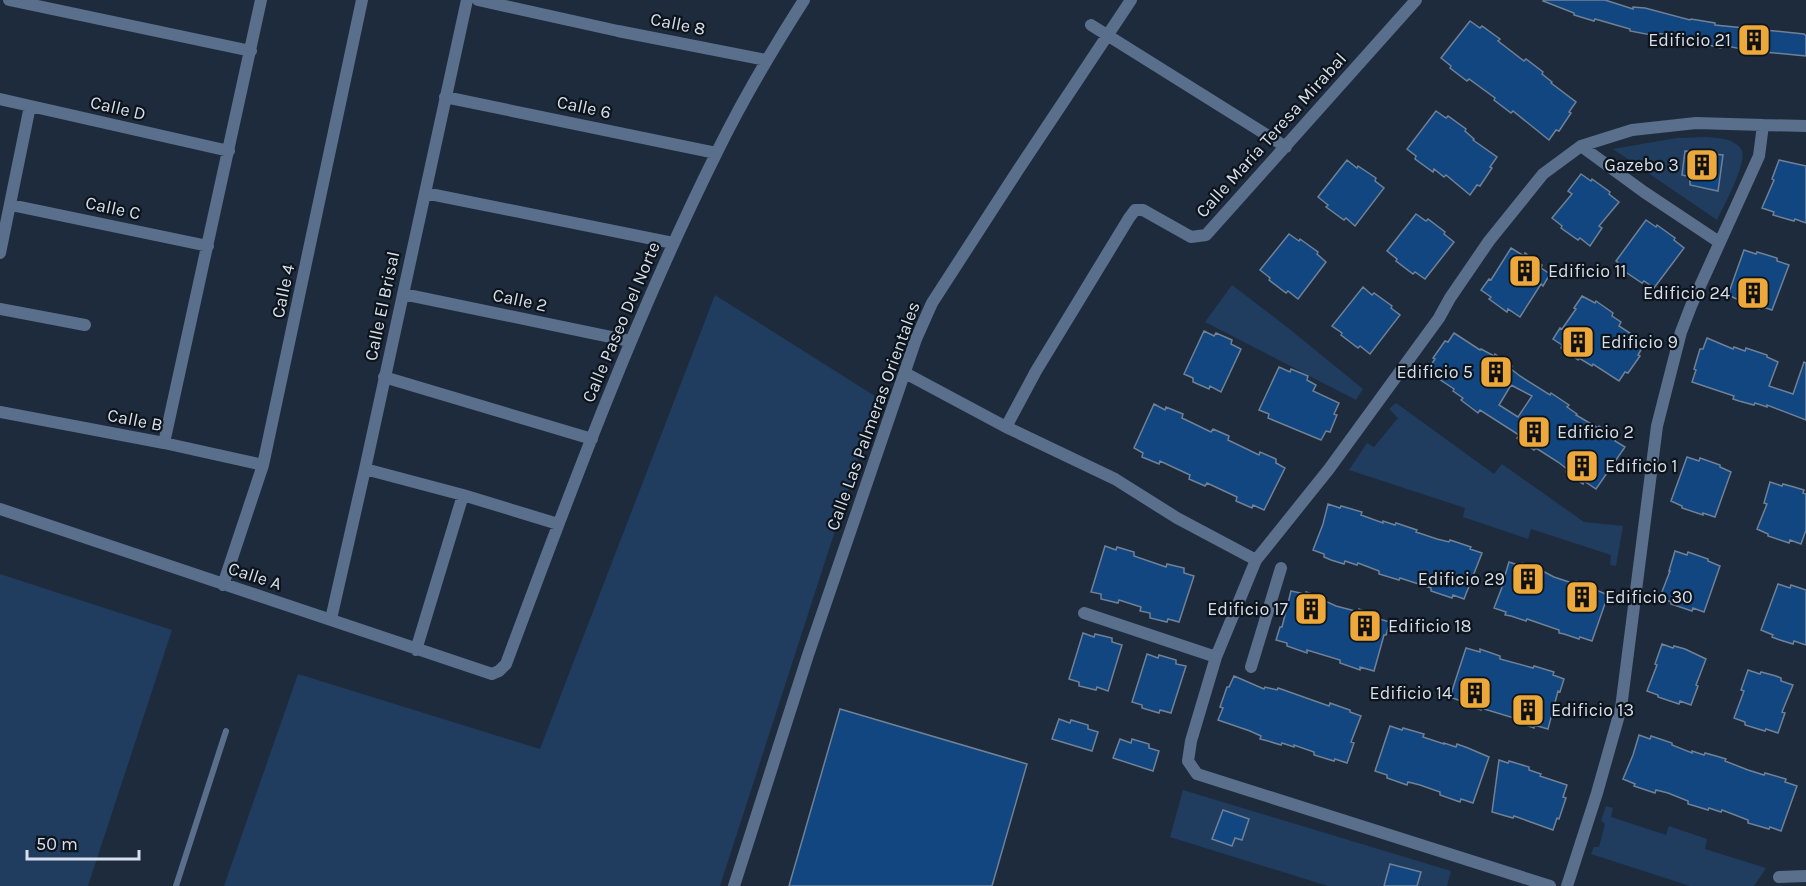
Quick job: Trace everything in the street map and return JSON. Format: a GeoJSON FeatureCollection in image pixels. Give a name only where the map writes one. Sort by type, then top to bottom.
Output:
{"type":"FeatureCollection","features":[{"type":"Feature","properties":{"kind":"street"},"geometry":{"type":"LineString","coordinates":[[9,0],[251,51]]}},
{"type":"Feature","properties":{"kind":"street"},"geometry":{"type":"LineString","coordinates":[[164,443],[261,0]]}},
{"type":"Feature","properties":{"kind":"street","name":"Calle 4"},"geometry":{"type":"LineString","coordinates":[[223,585],[263,465],[362,0]]}},
{"type":"Feature","properties":{"kind":"street","name":"Calle El Brisal"},"geometry":{"type":"LineString","coordinates":[[331,619],[467,0]]}},
{"type":"Feature","properties":{"kind":"street","name":"Calle 8"},"geometry":{"type":"LineString","coordinates":[[478,0],[766,60]]}},
{"type":"Feature","properties":{"kind":"street","name":"Calle Paseo Del Norte"},"geometry":{"type":"LineString","coordinates":[[499,671],[506,663],[630,341],[674,243],[716,153],[766,60],[804,0]]}},
{"type":"Feature","properties":{"kind":"street","name":"Calle Las Palmeras Orientales"},"geometry":{"type":"LineString","coordinates":[[734,886],[808,655],[916,339],[932,303],[1131,0]]}},
{"type":"Feature","properties":{"kind":"street","name":"Calle María Teresa Mirabal"},"geometry":{"type":"LineString","coordinates":[[1005,427],[1036,370],[1128,218],[1136,210],[1143,210],[1191,237],[1206,235],[1416,0]]}},
{"type":"Feature","properties":{"kind":"street"},"geometry":{"type":"LineString","coordinates":[[1091,26],[1286,147]]}},
{"type":"Feature","properties":{"kind":"street","name":"Calle 6"},"geometry":{"type":"LineString","coordinates":[[445,97],[716,153]]}},
{"type":"Feature","properties":{"kind":"street","name":"Calle D"},"geometry":{"type":"LineString","coordinates":[[0,99],[229,151]]}},
{"type":"Feature","properties":{"kind":"street"},"geometry":{"type":"LineString","coordinates":[[0,253],[30,106]]}},
{"type":"Feature","properties":{"kind":"street"},"geometry":{"type":"LineString","coordinates":[[1550,886],[1197,774],[1188,761],[1191,741],[1216,657],[1256,560],[1329,470],[1439,318],[1450,298],[1490,241],[1543,174],[1581,146],[1632,130],[1696,123],[1806,126]]}},
{"type":"Feature","properties":{"kind":"street"},"geometry":{"type":"LineString","coordinates":[[1567,886],[1621,708],[1657,426],[1681,332],[1759,156],[1763,125]]}},
{"type":"Feature","properties":{"kind":"street"},"geometry":{"type":"LineString","coordinates":[[1581,146],[1719,242]]}},
{"type":"Feature","properties":{"kind":"street"},"geometry":{"type":"LineString","coordinates":[[425,194],[674,243]]}},
{"type":"Feature","properties":{"kind":"street","name":"Calle C"},"geometry":{"type":"LineString","coordinates":[[11,205],[208,246]]}},
{"type":"Feature","properties":{"kind":"street","name":"Calle 2"},"geometry":{"type":"LineString","coordinates":[[403,294],[630,341]]}},
{"type":"Feature","properties":{"kind":"street"},"geometry":{"type":"LineString","coordinates":[[0,309],[85,325]]}},
{"type":"Feature","properties":{"kind":"street"},"geometry":{"type":"LineString","coordinates":[[905,373],[1005,427],[1115,479],[1177,518],[1256,560]]}},
{"type":"Feature","properties":{"kind":"street"},"geometry":{"type":"LineString","coordinates":[[384,377],[592,439]]}},
{"type":"Feature","properties":{"kind":"street","name":"Calle B"},"geometry":{"type":"LineString","coordinates":[[0,412],[164,443],[263,465]]}},
{"type":"Feature","properties":{"kind":"street"},"geometry":{"type":"LineString","coordinates":[[365,469],[463,495],[558,524]]}},
{"type":"Feature","properties":{"kind":"street"},"geometry":{"type":"LineString","coordinates":[[416,650],[463,495]]}},
{"type":"Feature","properties":{"kind":"street","name":"Calle A"},"geometry":{"type":"LineString","coordinates":[[0,509],[331,619],[416,650],[492,674],[499,671]]}},
{"type":"Feature","properties":{"kind":"street"},"geometry":{"type":"LineString","coordinates":[[1251,667],[1281,568]]}},
{"type":"Feature","properties":{"kind":"street"},"geometry":{"type":"LineString","coordinates":[[1084,613],[1216,657]]}},
{"type":"Feature","properties":{"kind":"street"},"geometry":{"type":"LineString","coordinates":[[1779,877],[1806,876]]}},
{"type":"Feature","properties":{"kind":"lane"},"geometry":{"type":"LineString","coordinates":[[176,886],[226,731]]}},
{"type":"Feature","properties":{"kind":"shaded area"},"geometry":{"type":"Polygon","coordinates":[[[1677,138],[1725,139],[1734,143],[1741,149],[1743,155],[1739,173],[1717,220],[1613,149],[1677,138]]]}},
{"type":"Feature","properties":{"kind":"shaded area"},"geometry":{"type":"Polygon","coordinates":[[[1232,285],[1363,389],[1356,400],[1205,322],[1232,285]]]}},
{"type":"Feature","properties":{"kind":"shaded area"},"geometry":{"type":"Polygon","coordinates":[[[715,295],[878,398],[720,886],[224,886],[298,674],[540,749],[715,295]]]}},
{"type":"Feature","properties":{"kind":"shaded area"},"geometry":{"type":"Polygon","coordinates":[[[1396,403],[1494,474],[1502,464],[1584,522],[1623,526],[1616,566],[1610,565],[1611,555],[1531,529],[1528,539],[1463,517],[1465,508],[1349,470],[1367,443],[1374,447],[1398,418],[1389,409],[1396,403]]]}},
{"type":"Feature","properties":{"kind":"shaded area"},"geometry":{"type":"Polygon","coordinates":[[[0,574],[172,630],[88,886],[0,886],[0,574]]]}},
{"type":"Feature","properties":{"kind":"shaded area"},"geometry":{"type":"Polygon","coordinates":[[[1183,790],[1451,871],[1447,886],[1328,886],[1170,837],[1183,790]]]}},
{"type":"Feature","properties":{"kind":"shaded area"},"geometry":{"type":"Polygon","coordinates":[[[1606,806],[1613,808],[1611,817],[1666,835],[1669,826],[1707,839],[1705,849],[1766,868],[1754,886],[1690,886],[1591,854],[1594,847],[1599,847],[1605,824],[1601,821],[1606,806]]]}},
{"type":"Feature","properties":{"kind":"building"},"geometry":{"type":"Polygon","coordinates":[[[1544,0],[1605,0],[1633,9],[1633,7],[1645,8],[1690,20],[1715,23],[1715,25],[1804,34],[1806,36],[1806,56],[1750,53],[1722,45],[1721,48],[1687,43],[1687,40],[1664,34],[1652,33],[1651,35],[1630,31],[1630,29],[1595,19],[1594,21],[1574,15],[1544,0]]]}},
{"type":"Feature","properties":{"kind":"building"},"geometry":{"type":"Polygon","coordinates":[[[1470,21],[1480,28],[1482,26],[1500,39],[1498,41],[1543,72],[1542,74],[1551,83],[1576,102],[1559,131],[1556,130],[1549,140],[1469,79],[1467,81],[1441,58],[1470,21]]]}},
{"type":"Feature","properties":{"kind":"building"},"geometry":{"type":"Polygon","coordinates":[[[1436,111],[1446,118],[1448,116],[1466,129],[1465,131],[1473,140],[1497,157],[1480,186],[1477,185],[1470,195],[1446,175],[1444,177],[1434,169],[1433,172],[1415,159],[1416,156],[1407,149],[1436,111]]]}},
{"type":"Feature","properties":{"kind":"building","name":"Gazebo 3"},"geometry":{"type":"Polygon","coordinates":[[[1685,151],[1723,155],[1718,191],[1690,185],[1690,177],[1682,175],[1685,151]]]}},
{"type":"Feature","properties":{"kind":"building"},"geometry":{"type":"Polygon","coordinates":[[[1347,160],[1376,178],[1375,181],[1384,188],[1355,226],[1326,207],[1328,205],[1318,197],[1347,160]]]}},
{"type":"Feature","properties":{"kind":"building"},"geometry":{"type":"Polygon","coordinates":[[[1779,160],[1806,166],[1806,223],[1773,215],[1774,212],[1762,208],[1774,180],[1772,179],[1779,160]]]}},
{"type":"Feature","properties":{"kind":"building"},"geometry":{"type":"Polygon","coordinates":[[[1581,174],[1610,192],[1609,194],[1619,202],[1599,226],[1602,228],[1590,246],[1561,228],[1562,226],[1552,218],[1572,194],[1568,191],[1581,174]]]}},
{"type":"Feature","properties":{"kind":"building"},"geometry":{"type":"Polygon","coordinates":[[[1416,214],[1426,221],[1428,219],[1454,242],[1425,279],[1415,272],[1413,274],[1387,251],[1416,214]]]}},
{"type":"Feature","properties":{"kind":"building"},"geometry":{"type":"Polygon","coordinates":[[[1646,220],[1675,238],[1674,240],[1684,248],[1654,288],[1624,271],[1625,269],[1616,261],[1646,220]]]}},
{"type":"Feature","properties":{"kind":"building"},"geometry":{"type":"Polygon","coordinates":[[[1289,234],[1318,252],[1317,254],[1326,262],[1298,299],[1288,291],[1286,293],[1260,270],[1289,234]]]}},
{"type":"Feature","properties":{"kind":"building"},"geometry":{"type":"Polygon","coordinates":[[[1511,248],[1524,256],[1525,253],[1550,274],[1520,317],[1508,309],[1507,312],[1481,290],[1489,279],[1491,280],[1511,248]]]}},
{"type":"Feature","properties":{"kind":"building"},"geometry":{"type":"Polygon","coordinates":[[[1744,250],[1777,258],[1777,261],[1789,265],[1772,310],[1743,304],[1728,295],[1744,250]]]}},
{"type":"Feature","properties":{"kind":"building"},"geometry":{"type":"Polygon","coordinates":[[[1363,287],[1392,306],[1391,308],[1400,315],[1370,354],[1360,346],[1358,348],[1332,326],[1363,287]]]}},
{"type":"Feature","properties":{"kind":"building"},"geometry":{"type":"Polygon","coordinates":[[[1582,296],[1595,303],[1596,301],[1613,313],[1612,316],[1621,322],[1619,326],[1645,343],[1638,355],[1640,356],[1619,381],[1593,364],[1592,366],[1579,358],[1578,360],[1553,339],[1576,309],[1574,308],[1582,296]]]}},
{"type":"Feature","properties":{"kind":"building"},"geometry":{"type":"Polygon","coordinates":[[[1204,331],[1232,340],[1231,344],[1241,349],[1221,392],[1210,386],[1209,389],[1193,382],[1193,378],[1184,374],[1204,331]]]}},
{"type":"Feature","properties":{"kind":"building"},"geometry":{"type":"Polygon","coordinates":[[[1454,333],[1480,350],[1494,356],[1495,354],[1512,366],[1511,369],[1520,376],[1569,405],[1567,407],[1576,415],[1598,428],[1599,426],[1616,438],[1615,441],[1625,447],[1596,489],[1584,481],[1583,484],[1566,472],[1567,469],[1558,462],[1536,448],[1534,450],[1517,438],[1519,435],[1480,410],[1478,413],[1461,400],[1463,398],[1453,391],[1454,389],[1427,371],[1445,341],[1448,342],[1454,333]],[[1511,385],[1499,405],[1518,417],[1532,396],[1511,385]]]}},
{"type":"Feature","properties":{"kind":"building"},"geometry":{"type":"Polygon","coordinates":[[[1707,338],[1733,349],[1734,347],[1745,351],[1746,348],[1767,355],[1778,362],[1769,386],[1793,394],[1804,362],[1806,363],[1806,420],[1767,405],[1767,407],[1755,403],[1754,405],[1733,399],[1734,396],[1692,382],[1700,349],[1703,349],[1707,338]]]}},
{"type":"Feature","properties":{"kind":"building"},"geometry":{"type":"Polygon","coordinates":[[[1279,367],[1308,376],[1307,380],[1316,385],[1313,391],[1339,403],[1330,432],[1326,431],[1321,440],[1268,418],[1269,414],[1259,410],[1279,367]]]}},
{"type":"Feature","properties":{"kind":"building"},"geometry":{"type":"Polygon","coordinates":[[[1154,404],[1165,410],[1166,407],[1183,414],[1182,418],[1211,432],[1213,429],[1229,436],[1228,440],[1259,455],[1260,452],[1276,459],[1276,463],[1285,468],[1264,510],[1236,501],[1237,497],[1207,483],[1205,486],[1189,479],[1190,475],[1160,461],[1159,464],[1142,457],[1143,453],[1134,448],[1154,404]]]}},
{"type":"Feature","properties":{"kind":"building"},"geometry":{"type":"Polygon","coordinates":[[[1687,457],[1699,461],[1700,458],[1720,465],[1731,472],[1715,517],[1682,508],[1671,501],[1687,457]]]}},
{"type":"Feature","properties":{"kind":"building"},"geometry":{"type":"Polygon","coordinates":[[[1770,482],[1804,490],[1803,493],[1806,494],[1806,530],[1801,544],[1790,540],[1789,543],[1768,536],[1757,529],[1767,504],[1764,503],[1770,482]]]}},
{"type":"Feature","properties":{"kind":"building"},"geometry":{"type":"Polygon","coordinates":[[[1328,504],[1362,512],[1361,515],[1383,523],[1383,521],[1395,525],[1396,523],[1437,539],[1449,542],[1450,540],[1482,553],[1464,599],[1453,595],[1452,598],[1431,591],[1431,588],[1379,574],[1379,571],[1358,563],[1357,565],[1345,561],[1344,564],[1331,560],[1324,557],[1324,554],[1313,550],[1328,504]]]}},
{"type":"Feature","properties":{"kind":"building"},"geometry":{"type":"Polygon","coordinates":[[[1105,546],[1134,552],[1134,556],[1166,567],[1167,564],[1184,568],[1184,573],[1194,576],[1179,622],[1150,618],[1150,613],[1140,611],[1141,607],[1119,600],[1118,603],[1101,599],[1101,594],[1091,592],[1105,546]]]}},
{"type":"Feature","properties":{"kind":"building"},"geometry":{"type":"Polygon","coordinates":[[[1675,551],[1687,555],[1688,552],[1720,566],[1704,612],[1693,608],[1692,611],[1671,604],[1660,597],[1675,551]]]}},
{"type":"Feature","properties":{"kind":"building"},"geometry":{"type":"Polygon","coordinates":[[[1509,562],[1535,567],[1554,577],[1575,584],[1576,581],[1608,595],[1592,641],[1559,633],[1559,630],[1527,619],[1526,621],[1505,615],[1506,612],[1494,608],[1509,562]]]}},
{"type":"Feature","properties":{"kind":"building"},"geometry":{"type":"Polygon","coordinates":[[[1778,584],[1806,590],[1806,645],[1780,640],[1761,630],[1778,584]]]}},
{"type":"Feature","properties":{"kind":"building"},"geometry":{"type":"Polygon","coordinates":[[[1291,591],[1305,594],[1306,592],[1325,598],[1325,601],[1336,606],[1359,612],[1359,609],[1390,622],[1374,671],[1360,667],[1360,670],[1340,663],[1340,660],[1307,650],[1307,653],[1276,640],[1280,627],[1282,627],[1291,591]]]}},
{"type":"Feature","properties":{"kind":"building"},"geometry":{"type":"Polygon","coordinates":[[[1083,633],[1094,637],[1095,634],[1112,638],[1112,642],[1122,645],[1108,691],[1097,687],[1096,690],[1079,686],[1079,682],[1069,679],[1083,633]]]}},
{"type":"Feature","properties":{"kind":"building"},"geometry":{"type":"Polygon","coordinates":[[[1662,644],[1685,649],[1706,659],[1691,705],[1680,701],[1679,704],[1647,691],[1662,644]]]}},
{"type":"Feature","properties":{"kind":"building"},"geometry":{"type":"Polygon","coordinates":[[[1466,648],[1480,652],[1480,649],[1500,656],[1500,659],[1554,672],[1553,675],[1564,679],[1560,692],[1558,691],[1548,729],[1534,725],[1534,728],[1514,721],[1514,718],[1461,704],[1461,701],[1450,697],[1466,648]]]}},
{"type":"Feature","properties":{"kind":"building"},"geometry":{"type":"Polygon","coordinates":[[[1147,654],[1176,660],[1176,664],[1186,666],[1171,713],[1160,710],[1159,713],[1132,702],[1147,654]]]}},
{"type":"Feature","properties":{"kind":"building"},"geometry":{"type":"Polygon","coordinates":[[[1748,670],[1776,676],[1781,678],[1781,681],[1793,685],[1782,712],[1785,713],[1778,733],[1745,725],[1745,722],[1734,718],[1744,691],[1741,690],[1748,670]]]}},
{"type":"Feature","properties":{"kind":"building"},"geometry":{"type":"Polygon","coordinates":[[[1234,676],[1264,689],[1265,687],[1277,690],[1278,688],[1329,706],[1330,703],[1361,716],[1351,742],[1354,743],[1347,763],[1314,755],[1314,752],[1294,745],[1294,747],[1282,743],[1281,745],[1260,739],[1261,736],[1250,731],[1218,720],[1227,687],[1234,676]]]}},
{"type":"Feature","properties":{"kind":"building"},"geometry":{"type":"Polygon","coordinates":[[[840,709],[1027,764],[992,886],[789,886],[840,709]]]}},
{"type":"Feature","properties":{"kind":"building"},"geometry":{"type":"Polygon","coordinates":[[[1059,719],[1088,725],[1088,729],[1098,732],[1092,751],[1052,739],[1059,719]]]}},
{"type":"Feature","properties":{"kind":"building"},"geometry":{"type":"Polygon","coordinates":[[[1390,726],[1424,734],[1423,737],[1444,744],[1456,747],[1457,744],[1489,757],[1473,803],[1461,799],[1460,802],[1420,785],[1408,782],[1407,785],[1375,771],[1390,726]]]}},
{"type":"Feature","properties":{"kind":"building"},"geometry":{"type":"Polygon","coordinates":[[[1639,735],[1650,739],[1651,736],[1672,743],[1692,753],[1692,751],[1704,755],[1705,753],[1726,759],[1725,761],[1748,770],[1786,779],[1785,782],[1797,786],[1781,831],[1748,823],[1748,820],[1722,810],[1721,812],[1709,808],[1708,810],[1688,804],[1688,801],[1668,793],[1656,790],[1655,793],[1634,786],[1635,784],[1623,779],[1639,735]]]}},
{"type":"Feature","properties":{"kind":"building"},"geometry":{"type":"Polygon","coordinates":[[[1120,739],[1131,743],[1132,739],[1149,744],[1149,748],[1159,751],[1153,771],[1113,758],[1120,739]]]}},
{"type":"Feature","properties":{"kind":"building"},"geometry":{"type":"Polygon","coordinates":[[[1499,760],[1529,767],[1529,770],[1541,774],[1540,776],[1567,785],[1563,797],[1566,798],[1553,830],[1514,816],[1513,818],[1492,812],[1499,760]]]}},
{"type":"Feature","properties":{"kind":"building"},"geometry":{"type":"Polygon","coordinates":[[[1223,810],[1249,819],[1242,840],[1235,838],[1232,846],[1212,839],[1223,810]]]}},
{"type":"Feature","properties":{"kind":"building"},"geometry":{"type":"Polygon","coordinates":[[[1390,864],[1421,872],[1417,886],[1384,886],[1390,864]]]}},
{"type":"Feature","properties":{"kind":"place","name":"Edificio 21"},"geometry":{"type":"Point","coordinates":[1754,40]}},
{"type":"Feature","properties":{"kind":"place","name":"Gazebo 3"},"geometry":{"type":"Point","coordinates":[1702,165]}},
{"type":"Feature","properties":{"kind":"place","name":"Edificio 11"},"geometry":{"type":"Point","coordinates":[1525,271]}},
{"type":"Feature","properties":{"kind":"place","name":"Edificio 24"},"geometry":{"type":"Point","coordinates":[1753,293]}},
{"type":"Feature","properties":{"kind":"place","name":"Edificio 9"},"geometry":{"type":"Point","coordinates":[1578,342]}},
{"type":"Feature","properties":{"kind":"place","name":"Edificio 5"},"geometry":{"type":"Point","coordinates":[1496,372]}},
{"type":"Feature","properties":{"kind":"place","name":"Edificio 2"},"geometry":{"type":"Point","coordinates":[1534,432]}},
{"type":"Feature","properties":{"kind":"place","name":"Edificio 1"},"geometry":{"type":"Point","coordinates":[1582,466]}},
{"type":"Feature","properties":{"kind":"place","name":"Edificio 29"},"geometry":{"type":"Point","coordinates":[1528,579]}},
{"type":"Feature","properties":{"kind":"place","name":"Edificio 30"},"geometry":{"type":"Point","coordinates":[1582,597]}},
{"type":"Feature","properties":{"kind":"place","name":"Edificio 17"},"geometry":{"type":"Point","coordinates":[1311,609]}},
{"type":"Feature","properties":{"kind":"place","name":"Edificio 18"},"geometry":{"type":"Point","coordinates":[1365,626]}},
{"type":"Feature","properties":{"kind":"place","name":"Edificio 14"},"geometry":{"type":"Point","coordinates":[1475,693]}},
{"type":"Feature","properties":{"kind":"place","name":"Edificio 13"},"geometry":{"type":"Point","coordinates":[1528,710]}}]}
